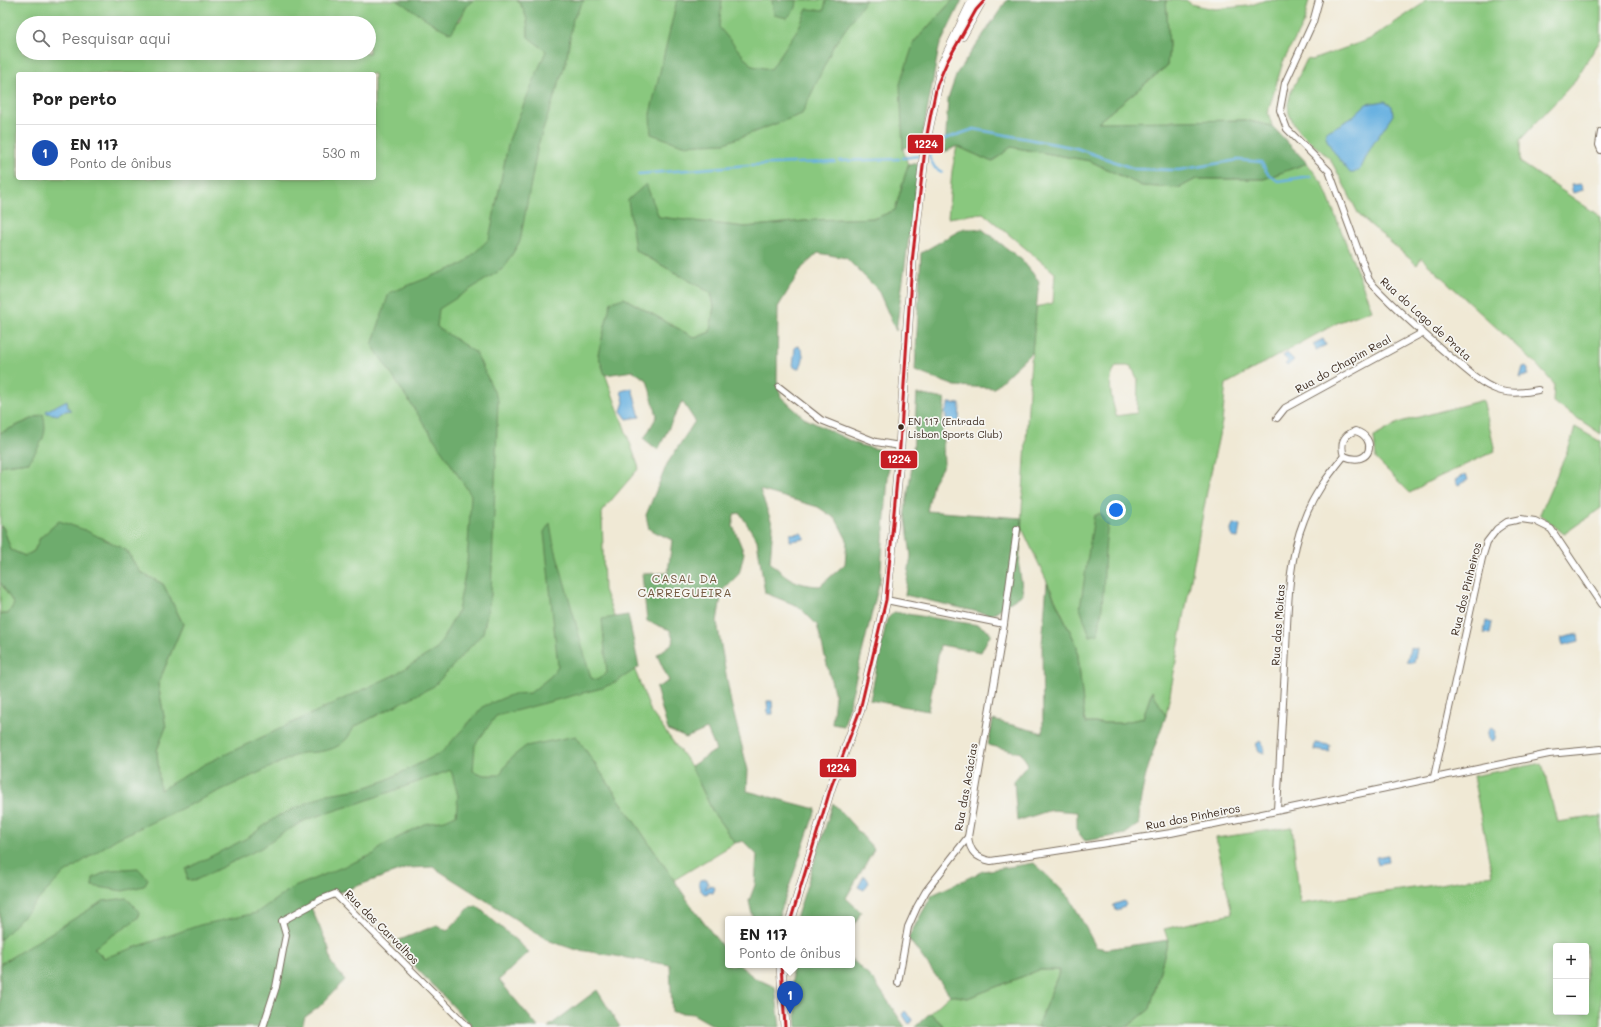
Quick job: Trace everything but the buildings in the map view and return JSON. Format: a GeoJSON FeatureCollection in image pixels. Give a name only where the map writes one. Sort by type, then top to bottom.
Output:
{"type":"FeatureCollection","features":[{"type":"Feature","properties":{"kind":"main road"},"geometry":{"type":"LineString","coordinates":[[792,916],[831,787],[860,710],[886,600],[900,446],[917,214],[926,140],[942,65],[973,0]]}},
{"type":"Feature","properties":{"kind":"main road"},"geometry":{"type":"LineString","coordinates":[[937,86],[947,62],[982,0]]}},
{"type":"Feature","properties":{"kind":"main road"},"geometry":{"type":"LineString","coordinates":[[781,968],[785,1027]]}},
{"type":"Feature","properties":{"kind":"street"},"geometry":{"type":"LineString","coordinates":[[976,10],[985,0]]}},
{"type":"Feature","properties":{"kind":"street","name":"Rua do Lago de Prata"},"geometry":{"type":"LineString","coordinates":[[1319,0],[1313,22],[1285,84],[1280,100],[1280,110],[1282,120],[1287,129],[1329,171],[1369,280],[1422,332],[1476,378],[1493,389],[1525,393],[1538,390]]}},
{"type":"Feature","properties":{"kind":"street"},"geometry":{"type":"LineString","coordinates":[[1601,132],[1599,145],[1601,150]]}},
{"type":"Feature","properties":{"kind":"street","name":"Rua do Chapim Real"},"geometry":{"type":"LineString","coordinates":[[1277,418],[1286,408],[1296,402],[1422,332]]}},
{"type":"Feature","properties":{"kind":"street"},"geometry":{"type":"LineString","coordinates":[[779,387],[821,420],[876,442],[900,446]]}},
{"type":"Feature","properties":{"kind":"street"},"geometry":{"type":"LineString","coordinates":[[1355,431],[1364,433],[1368,439],[1369,448],[1367,455],[1361,459],[1352,459],[1344,456],[1342,449],[1343,441],[1348,433],[1355,431]]}},
{"type":"Feature","properties":{"kind":"street","name":"Rua das Moitas"},"geometry":{"type":"LineString","coordinates":[[1277,810],[1287,626],[1294,557],[1303,521],[1312,500],[1325,479],[1344,456]]}},
{"type":"Feature","properties":{"kind":"street","name":"Rua dos Pinheiros"},"geometry":{"type":"LineString","coordinates":[[1434,778],[1482,558],[1487,542],[1497,529],[1507,522],[1521,519],[1535,521],[1551,529],[1601,604]]}},
{"type":"Feature","properties":{"kind":"street","name":"Rua das Acácias"},"geometry":{"type":"LineString","coordinates":[[898,983],[908,927],[917,907],[926,891],[968,836],[1004,624],[1017,529]]}},
{"type":"Feature","properties":{"kind":"street"},"geometry":{"type":"LineString","coordinates":[[886,600],[1004,624]]}},
{"type":"Feature","properties":{"kind":"street","name":"Rua dos Pinheiros"},"geometry":{"type":"LineString","coordinates":[[968,836],[970,846],[974,854],[980,858],[991,861],[1171,833],[1549,754],[1601,749]]}},
{"type":"Feature","properties":{"kind":"street","name":"Rua dos Carvalhos"},"geometry":{"type":"LineString","coordinates":[[263,1027],[276,987],[286,935],[282,921],[322,899],[335,894],[468,1027]]}},
{"type":"Feature","properties":{"kind":"green space"},"geometry":{"type":"Polygon","coordinates":[[[0,0],[396,0],[411,7],[438,27],[460,21],[467,5],[473,0],[517,0],[526,17],[528,37],[549,0],[953,0],[914,42],[903,149],[908,165],[895,210],[876,218],[814,220],[745,227],[658,217],[635,250],[711,293],[714,305],[710,332],[695,338],[624,298],[598,354],[639,468],[602,511],[604,590],[651,712],[691,766],[713,812],[735,843],[674,880],[576,736],[407,868],[309,903],[0,1000],[0,891],[159,790],[157,750],[166,727],[158,684],[183,624],[163,584],[140,572],[126,550],[40,538],[34,551],[25,556],[11,550],[3,527],[0,526],[0,468],[4,465],[29,462],[43,414],[0,433],[0,0]]]}},
{"type":"Feature","properties":{"kind":"green space"},"geometry":{"type":"Polygon","coordinates":[[[396,0],[473,0],[464,11],[451,33],[396,0]]]}},
{"type":"Feature","properties":{"kind":"green space"},"geometry":{"type":"Polygon","coordinates":[[[517,0],[584,0],[573,19],[566,62],[538,145],[520,241],[504,268],[439,309],[437,327],[476,353],[498,400],[491,595],[483,633],[434,686],[354,727],[350,735],[339,746],[325,751],[301,753],[116,839],[62,875],[0,940],[0,614],[8,614],[14,604],[0,582],[0,526],[3,527],[11,550],[25,556],[34,551],[40,538],[59,521],[85,530],[126,550],[140,572],[163,584],[183,624],[158,684],[166,727],[157,750],[160,790],[205,764],[394,675],[437,649],[458,611],[467,563],[471,495],[372,345],[389,293],[463,264],[489,239],[509,140],[546,51],[528,37],[526,17],[517,0]]]}},
{"type":"Feature","properties":{"kind":"green space"},"geometry":{"type":"Polygon","coordinates":[[[677,0],[722,0],[719,27],[752,66],[771,69],[799,27],[807,9],[824,10],[826,0],[866,0],[833,47],[802,114],[725,143],[683,145],[651,134],[650,114],[677,0]]]}},
{"type":"Feature","properties":{"kind":"green space"},"geometry":{"type":"Polygon","coordinates":[[[772,0],[797,0],[796,8],[787,18],[774,15],[772,0]]]}},
{"type":"Feature","properties":{"kind":"green space"},"geometry":{"type":"Polygon","coordinates":[[[953,0],[962,0],[939,47],[922,139],[903,149],[900,84],[914,42],[953,0]]]}},
{"type":"Feature","properties":{"kind":"green space"},"geometry":{"type":"Polygon","coordinates":[[[1007,0],[1166,0],[1169,45],[1167,66],[1098,122],[1245,120],[1272,126],[1307,163],[1264,179],[1196,179],[1179,188],[1142,186],[1090,161],[1011,147],[992,162],[957,146],[945,152],[948,99],[957,73],[1007,0]]]}},
{"type":"Feature","properties":{"kind":"green space"},"geometry":{"type":"Polygon","coordinates":[[[1166,0],[1186,0],[1191,4],[1214,9],[1248,6],[1266,0],[1309,0],[1304,22],[1283,62],[1268,112],[1272,126],[1245,120],[1097,123],[1167,66],[1169,45],[1166,0]]]}},
{"type":"Feature","properties":{"kind":"green space"},"geometry":{"type":"Polygon","coordinates":[[[1425,0],[1601,0],[1601,39],[1574,82],[1520,140],[1520,162],[1601,217],[1601,434],[1553,402],[1554,384],[1537,365],[1421,258],[1417,265],[1359,215],[1330,159],[1301,133],[1289,114],[1288,104],[1291,92],[1307,59],[1312,60],[1370,39],[1421,5],[1425,0]]]}},
{"type":"Feature","properties":{"kind":"green space"},"geometry":{"type":"Polygon","coordinates":[[[957,146],[992,162],[1011,147],[1090,161],[1142,186],[1179,188],[1196,179],[1264,179],[1307,163],[1323,184],[1372,310],[1339,322],[1226,384],[1222,422],[1208,486],[1166,716],[1152,691],[1143,718],[1121,723],[1085,723],[1077,646],[1021,526],[1030,373],[1036,307],[1053,303],[1055,273],[983,213],[948,218],[952,171],[957,146]],[[1116,366],[1111,378],[1111,391],[1116,416],[1137,413],[1138,380],[1131,366],[1116,366]]]}},
{"type":"Feature","properties":{"kind":"green space"},"geometry":{"type":"Polygon","coordinates":[[[919,163],[896,331],[878,290],[846,258],[818,253],[802,268],[778,307],[777,381],[781,397],[804,418],[859,445],[890,452],[880,580],[844,726],[832,724],[835,696],[817,625],[798,606],[765,593],[757,540],[740,513],[734,514],[733,526],[744,553],[739,574],[722,591],[717,622],[731,703],[748,770],[747,791],[816,809],[779,916],[752,916],[749,901],[755,885],[757,855],[743,841],[735,843],[713,812],[691,766],[716,750],[707,729],[686,738],[668,730],[656,688],[669,681],[657,655],[674,642],[670,630],[647,621],[642,574],[668,573],[672,540],[649,529],[646,515],[667,464],[695,421],[682,401],[658,450],[644,439],[657,416],[647,380],[633,371],[605,375],[598,354],[611,302],[624,298],[695,338],[710,332],[714,306],[711,293],[635,250],[628,200],[646,184],[659,217],[745,227],[814,220],[876,218],[895,210],[908,165],[919,163]],[[760,490],[773,526],[770,562],[792,580],[804,584],[820,586],[845,564],[847,540],[836,519],[818,507],[760,490]]]}},
{"type":"Feature","properties":{"kind":"green space"},"geometry":{"type":"Polygon","coordinates":[[[962,229],[982,229],[1022,260],[1039,281],[1032,352],[994,388],[955,386],[915,371],[921,253],[962,229]]]}},
{"type":"Feature","properties":{"kind":"green space"},"geometry":{"type":"Polygon","coordinates":[[[917,394],[945,399],[942,422],[944,464],[933,483],[927,511],[1022,518],[1019,566],[1023,594],[991,615],[905,595],[911,556],[905,512],[912,466],[917,394]]]}},
{"type":"Feature","properties":{"kind":"green space"},"geometry":{"type":"Polygon","coordinates":[[[1483,400],[1495,451],[1428,482],[1410,493],[1376,459],[1374,437],[1400,422],[1483,400]]]}},
{"type":"Feature","properties":{"kind":"green space"},"geometry":{"type":"Polygon","coordinates":[[[43,414],[45,422],[44,434],[40,445],[29,462],[4,465],[0,468],[0,433],[43,414]]]}},
{"type":"Feature","properties":{"kind":"green space"},"geometry":{"type":"Polygon","coordinates":[[[1575,427],[1601,442],[1601,508],[1564,534],[1540,514],[1571,442],[1575,427]]]}},
{"type":"Feature","properties":{"kind":"green space"},"geometry":{"type":"Polygon","coordinates":[[[1100,513],[1108,524],[1102,606],[1098,634],[1090,636],[1080,608],[1094,516],[1100,513]]]}},
{"type":"Feature","properties":{"kind":"green space"},"geometry":{"type":"Polygon","coordinates":[[[550,523],[553,541],[591,678],[597,680],[607,673],[602,619],[628,615],[639,667],[616,682],[602,688],[496,716],[475,745],[473,771],[484,775],[499,775],[512,757],[526,746],[576,736],[695,911],[725,950],[725,968],[743,968],[755,978],[775,987],[780,1027],[716,1027],[693,1014],[672,1012],[670,965],[573,949],[550,941],[433,867],[407,868],[309,903],[328,946],[332,964],[345,980],[318,1008],[305,1017],[302,1027],[0,1027],[0,964],[103,901],[127,898],[139,912],[138,918],[94,948],[104,958],[200,925],[256,913],[292,888],[374,854],[382,846],[424,824],[445,820],[456,815],[458,796],[451,770],[359,803],[308,819],[279,835],[261,848],[194,881],[187,879],[186,869],[249,837],[276,817],[327,794],[360,789],[384,781],[441,753],[484,706],[513,694],[530,693],[551,676],[558,666],[544,532],[550,523]]]}},
{"type":"Feature","properties":{"kind":"green space"},"geometry":{"type":"Polygon","coordinates":[[[0,582],[14,604],[8,614],[0,614],[0,582]]]}},
{"type":"Feature","properties":{"kind":"green space"},"geometry":{"type":"Polygon","coordinates":[[[1047,583],[1077,646],[1085,723],[1121,723],[1143,718],[1152,691],[1166,716],[1152,755],[1144,784],[1139,811],[1139,824],[1125,834],[1085,841],[1077,831],[1077,812],[1051,810],[1017,821],[1014,781],[1028,764],[1021,753],[988,745],[993,720],[1043,733],[1042,644],[1047,583]]]}},
{"type":"Feature","properties":{"kind":"green space"},"geometry":{"type":"Polygon","coordinates":[[[894,612],[979,625],[991,633],[981,652],[940,645],[928,711],[870,700],[887,619],[894,612]]]}},
{"type":"Feature","properties":{"kind":"green space"},"geometry":{"type":"Polygon","coordinates":[[[1542,763],[1557,822],[1601,816],[1601,1027],[1127,1027],[1150,1009],[1168,940],[1164,929],[1232,914],[1216,838],[1292,827],[1300,904],[1428,886],[1492,875],[1473,776],[1542,763]]]}},
{"type":"Feature","properties":{"kind":"green space"},"geometry":{"type":"Polygon","coordinates":[[[833,803],[874,849],[846,898],[861,912],[855,924],[855,916],[797,916],[833,803]]]}},
{"type":"Feature","properties":{"kind":"green space"},"geometry":{"type":"Polygon","coordinates":[[[1034,863],[1070,898],[1096,947],[1106,949],[1168,940],[1150,1009],[1127,1027],[1037,1027],[1060,970],[1039,970],[968,998],[950,995],[908,938],[932,895],[983,871],[1034,863]]]}},
{"type":"Feature","properties":{"kind":"green space"},"geometry":{"type":"Polygon","coordinates":[[[138,868],[148,879],[144,886],[123,891],[92,886],[93,878],[110,870],[138,868]]]}},
{"type":"Feature","properties":{"kind":"green space"},"geometry":{"type":"Polygon","coordinates":[[[477,906],[529,952],[499,980],[538,1027],[473,1027],[392,943],[437,925],[447,931],[470,907],[477,906]]]}},
{"type":"Feature","properties":{"kind":"green space"},"geometry":{"type":"Polygon","coordinates":[[[855,962],[875,982],[905,1027],[797,1027],[791,968],[855,968],[855,962]]]}},
{"type":"Feature","properties":{"kind":"green space"},"geometry":{"type":"Polygon","coordinates":[[[1039,970],[1060,970],[1037,1027],[945,1027],[930,1013],[950,995],[968,998],[1039,970]]]}},
{"type":"Feature","properties":{"kind":"green space"},"geometry":{"type":"Polygon","coordinates":[[[597,990],[620,1027],[548,1027],[597,990]]]}},
{"type":"Feature","properties":{"kind":"green space"},"geometry":{"type":"Polygon","coordinates":[[[930,1013],[945,1027],[915,1027],[930,1013]]]}},
{"type":"Feature","properties":{"kind":"water"},"geometry":{"type":"Polygon","coordinates":[[[1385,101],[1392,106],[1393,115],[1371,147],[1361,168],[1354,173],[1350,173],[1331,147],[1326,136],[1326,132],[1350,119],[1366,104],[1385,101]]]}},
{"type":"Feature","properties":{"kind":"water"},"geometry":{"type":"Polygon","coordinates":[[[1582,184],[1583,190],[1573,193],[1571,185],[1582,184]]]}},
{"type":"Feature","properties":{"kind":"water"},"geometry":{"type":"Polygon","coordinates":[[[1323,339],[1326,345],[1316,350],[1313,344],[1323,339]]]}},
{"type":"Feature","properties":{"kind":"water"},"geometry":{"type":"Polygon","coordinates":[[[798,346],[802,351],[803,359],[800,367],[797,369],[793,366],[795,347],[798,346]]]}},
{"type":"Feature","properties":{"kind":"water"},"geometry":{"type":"Polygon","coordinates":[[[1287,353],[1294,360],[1287,366],[1285,364],[1288,361],[1283,356],[1287,353]]]}},
{"type":"Feature","properties":{"kind":"water"},"geometry":{"type":"Polygon","coordinates":[[[1526,366],[1528,368],[1528,375],[1520,378],[1523,367],[1526,366]]]}},
{"type":"Feature","properties":{"kind":"water"},"geometry":{"type":"Polygon","coordinates":[[[632,388],[640,417],[627,419],[621,411],[624,402],[621,391],[632,388]]]}},
{"type":"Feature","properties":{"kind":"water"},"geometry":{"type":"Polygon","coordinates":[[[67,400],[68,408],[71,410],[61,412],[58,415],[47,413],[46,411],[67,400]]]}},
{"type":"Feature","properties":{"kind":"water"},"geometry":{"type":"Polygon","coordinates":[[[949,403],[960,404],[959,423],[947,422],[945,413],[949,403]]]}},
{"type":"Feature","properties":{"kind":"water"},"geometry":{"type":"Polygon","coordinates":[[[1466,474],[1468,480],[1458,485],[1455,480],[1466,474]]]}},
{"type":"Feature","properties":{"kind":"water"},"geometry":{"type":"Polygon","coordinates":[[[1233,524],[1240,525],[1238,538],[1232,537],[1231,530],[1233,524]]]}},
{"type":"Feature","properties":{"kind":"water"},"geometry":{"type":"Polygon","coordinates":[[[801,533],[804,536],[804,539],[790,541],[790,534],[801,533]]]}},
{"type":"Feature","properties":{"kind":"water"},"geometry":{"type":"Polygon","coordinates":[[[1486,621],[1492,623],[1490,634],[1484,633],[1486,621]]]}},
{"type":"Feature","properties":{"kind":"water"},"geometry":{"type":"Polygon","coordinates":[[[1578,634],[1579,641],[1563,645],[1561,638],[1578,634]]]}},
{"type":"Feature","properties":{"kind":"water"},"geometry":{"type":"Polygon","coordinates":[[[1410,648],[1417,649],[1414,663],[1407,662],[1410,648]]]}},
{"type":"Feature","properties":{"kind":"water"},"geometry":{"type":"Polygon","coordinates":[[[767,701],[772,701],[773,714],[768,714],[767,701]]]}},
{"type":"Feature","properties":{"kind":"water"},"geometry":{"type":"Polygon","coordinates":[[[1491,728],[1495,731],[1495,739],[1493,741],[1488,738],[1488,731],[1491,728]]]}},
{"type":"Feature","properties":{"kind":"water"},"geometry":{"type":"Polygon","coordinates":[[[1260,741],[1264,747],[1264,753],[1259,751],[1256,744],[1260,741]]]}},
{"type":"Feature","properties":{"kind":"water"},"geometry":{"type":"Polygon","coordinates":[[[1315,743],[1330,745],[1329,752],[1314,750],[1315,743]]]}},
{"type":"Feature","properties":{"kind":"water"},"geometry":{"type":"Polygon","coordinates":[[[1388,855],[1389,862],[1377,864],[1376,857],[1388,855]]]}},
{"type":"Feature","properties":{"kind":"water"},"geometry":{"type":"Polygon","coordinates":[[[864,876],[869,882],[864,890],[858,887],[864,876]]]}},
{"type":"Feature","properties":{"kind":"water"},"geometry":{"type":"Polygon","coordinates":[[[707,879],[708,884],[705,889],[711,885],[715,888],[713,893],[708,892],[705,894],[700,888],[700,880],[707,879]]]}},
{"type":"Feature","properties":{"kind":"water"},"geometry":{"type":"Polygon","coordinates":[[[1124,901],[1126,905],[1118,911],[1116,910],[1113,905],[1124,901]]]}},
{"type":"Feature","properties":{"kind":"water"},"geometry":{"type":"Polygon","coordinates":[[[905,1011],[913,1019],[909,1024],[902,1014],[905,1011]]]}},
{"type":"Feature","properties":{"kind":"waterway"},"geometry":{"type":"LineString","coordinates":[[942,172],[935,168],[929,157],[934,146],[945,139],[974,129],[1076,148],[1135,169],[1179,170],[1238,160],[1261,162],[1268,174],[1278,181],[1310,176]]}},
{"type":"Feature","properties":{"kind":"waterway"},"geometry":{"type":"LineString","coordinates":[[903,158],[918,156]]}},
{"type":"Feature","properties":{"kind":"waterway"},"geometry":{"type":"LineString","coordinates":[[839,161],[899,159]]}},
{"type":"Feature","properties":{"kind":"waterway"},"geometry":{"type":"LineString","coordinates":[[797,163],[835,162]]}},
{"type":"Feature","properties":{"kind":"waterway"},"geometry":{"type":"LineString","coordinates":[[752,165],[794,163]]}},
{"type":"Feature","properties":{"kind":"waterway"},"geometry":{"type":"LineString","coordinates":[[638,174],[749,165]]}},
{"type":"Feature","properties":{"kind":"transit line","name":"1224"},"geometry":{"type":"LineString","coordinates":[[792,916],[831,787],[860,710],[886,600],[900,446],[912,262],[926,140],[931,113],[937,85],[947,62],[976,10],[985,0]]}},
{"type":"Feature","properties":{"kind":"transit line","name":"1224"},"geometry":{"type":"LineString","coordinates":[[781,968],[785,1027]]}},
{"type":"Feature","properties":{"kind":"place","name":"EN 117 (Entrada Lisbon Sports Club)"},"geometry":{"type":"Point","coordinates":[901,427]}},
{"type":"Feature","properties":{"kind":"place","name":"EN 117"},"geometry":{"type":"Point","coordinates":[790,1014]}},
{"type":"Feature","properties":{"kind":"district","name":"CASAL DA CARREGUEIRA"},"geometry":{"type":"Point","coordinates":[685,586]}}]}
